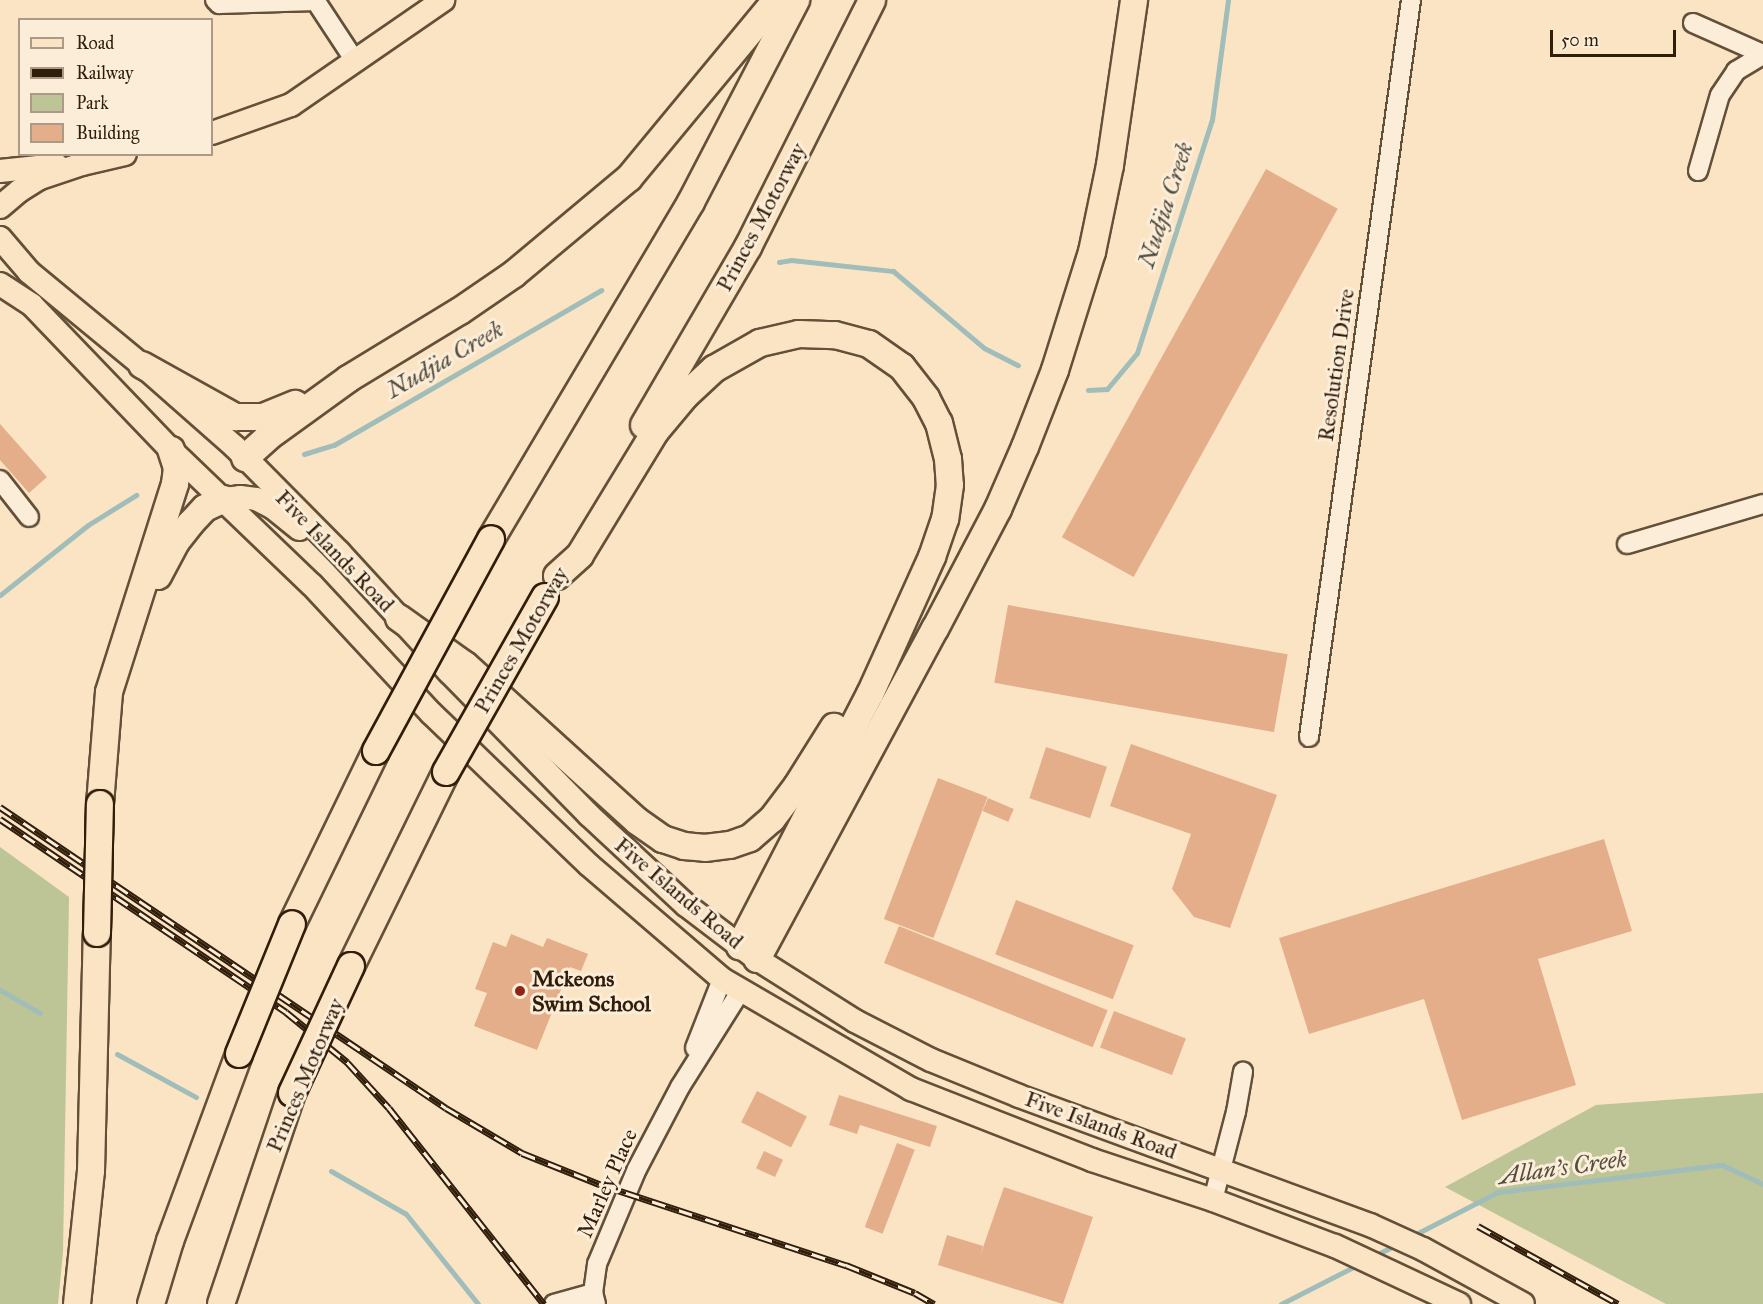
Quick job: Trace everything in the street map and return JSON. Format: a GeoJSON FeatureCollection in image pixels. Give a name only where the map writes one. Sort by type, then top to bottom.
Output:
{"type":"FeatureCollection","features":[{"type":"Feature","properties":{"kind":"highway"},"geometry":{"type":"LineString","coordinates":[[246,458],[268,436],[348,379],[460,311],[514,274],[629,178],[776,0]]}},
{"type":"Feature","properties":{"kind":"highway"},"geometry":{"type":"LineString","coordinates":[[151,1304],[170,1241],[239,1054],[292,924],[376,751],[491,540],[691,202],[796,0]]}},
{"type":"Feature","properties":{"kind":"highway","name":"Princes Motorway"},"geometry":{"type":"LineString","coordinates":[[221,1304],[292,1093],[446,772],[748,247],[872,0]]}},
{"type":"Feature","properties":{"kind":"highway"},"geometry":{"type":"LineString","coordinates":[[748,952],[946,609],[998,509],[1025,447],[1055,370],[1092,252],[1110,165],[1134,0]]}},
{"type":"Feature","properties":{"kind":"highway"},"geometry":{"type":"LineString","coordinates":[[551,587],[580,555],[655,432],[685,396],[714,369],[760,343],[798,334],[835,335],[869,344],[902,368],[926,398],[939,423],[948,459],[950,485],[945,519],[932,557],[870,694],[748,952]]}},
{"type":"Feature","properties":{"kind":"highway"},"geometry":{"type":"LineString","coordinates":[[142,365],[176,382],[220,410],[242,418],[271,415],[348,379]]}},
{"type":"Feature","properties":{"kind":"highway"},"geometry":{"type":"LineString","coordinates":[[77,1304],[91,1171],[100,804],[109,692],[175,484],[177,468],[171,450]]}},
{"type":"Feature","properties":{"kind":"highway"},"geometry":{"type":"LineString","coordinates":[[126,634],[182,534],[205,508],[232,498]]}},
{"type":"Feature","properties":{"kind":"highway"},"geometry":{"type":"LineString","coordinates":[[399,618],[465,665],[637,821],[663,839],[684,846],[705,848],[730,845],[750,838],[772,819],[817,757],[866,673],[891,646]]}},
{"type":"Feature","properties":{"kind":"main road"},"geometry":{"type":"LineString","coordinates":[[213,133],[291,105],[443,0]]}},
{"type":"Feature","properties":{"kind":"main road"},"geometry":{"type":"LineString","coordinates":[[0,207],[19,191],[40,178],[82,164],[116,156]]}},
{"type":"Feature","properties":{"kind":"main road"},"geometry":{"type":"LineString","coordinates":[[0,171],[82,164]]}},
{"type":"Feature","properties":{"kind":"main road","name":"Five Islands Road"},"geometry":{"type":"LineString","coordinates":[[0,238],[29,272],[142,365],[246,458],[589,816],[686,905],[748,952],[855,1021],[931,1060],[1019,1096],[1370,1225],[1423,1249],[1523,1304]]}},
{"type":"Feature","properties":{"kind":"main road","name":"Five Islands Road"},"geometry":{"type":"LineString","coordinates":[[0,284],[32,305],[171,450],[232,498],[431,713],[589,865],[731,984],[912,1089],[1092,1161],[1213,1200],[1335,1246],[1459,1304]]}},
{"type":"Feature","properties":{"kind":"main road"},"geometry":{"type":"LineString","coordinates":[[246,458],[232,498],[256,499],[272,507],[364,579]]}},
{"type":"Feature","properties":{"kind":"main road"},"geometry":{"type":"LineString","coordinates":[[731,984],[748,952]]}},
{"type":"Feature","properties":{"kind":"street"},"geometry":{"type":"LineString","coordinates":[[215,0],[219,4],[315,1],[355,61]]}},
{"type":"Feature","properties":{"kind":"street","name":"Resolution Drive"},"geometry":{"type":"LineString","coordinates":[[1309,737],[1411,0]]}},
{"type":"Feature","properties":{"kind":"street"},"geometry":{"type":"LineString","coordinates":[[1693,23],[1763,54]]}},
{"type":"Feature","properties":{"kind":"street"},"geometry":{"type":"LineString","coordinates":[[1698,171],[1720,95],[1736,71],[1763,54]]}},
{"type":"Feature","properties":{"kind":"street"},"geometry":{"type":"LineString","coordinates":[[0,480],[29,517]]}},
{"type":"Feature","properties":{"kind":"street"},"geometry":{"type":"LineString","coordinates":[[1627,544],[1763,504]]}},
{"type":"Feature","properties":{"kind":"street","name":"Marley Place"},"geometry":{"type":"LineString","coordinates":[[595,1298],[597,1264],[626,1193],[731,984]]}},
{"type":"Feature","properties":{"kind":"street"},"geometry":{"type":"LineString","coordinates":[[1213,1200],[1236,1112],[1243,1072]]}},
{"type":"Feature","properties":{"kind":"street"},"geometry":{"type":"LineString","coordinates":[[554,1304],[595,1298]]}},
{"type":"Feature","properties":{"kind":"green space"},"geometry":{"type":"Polygon","coordinates":[[[0,847],[69,897],[63,1252],[58,1304],[0,1304],[0,847]]]}},
{"type":"Feature","properties":{"kind":"green space"},"geometry":{"type":"Polygon","coordinates":[[[1763,1093],[1763,1304],[1666,1304],[1445,1187],[1596,1105],[1763,1093]]]}},
{"type":"Feature","properties":{"kind":"building"},"geometry":{"type":"Polygon","coordinates":[[[1266,169],[1338,209],[1134,577],[1062,537],[1266,169]]]}},
{"type":"Feature","properties":{"kind":"building"},"geometry":{"type":"Polygon","coordinates":[[[0,424],[47,477],[29,493],[0,460],[0,424]]]}},
{"type":"Feature","properties":{"kind":"building"},"geometry":{"type":"Polygon","coordinates":[[[1008,605],[1288,654],[1274,732],[994,683],[1008,605]]]}},
{"type":"Feature","properties":{"kind":"building"},"geometry":{"type":"Polygon","coordinates":[[[1131,744],[1277,795],[1230,928],[1194,917],[1172,889],[1191,834],[1110,806],[1131,744]]]}},
{"type":"Feature","properties":{"kind":"building"},"geometry":{"type":"Polygon","coordinates":[[[1046,747],[1107,767],[1090,818],[1029,798],[1046,747]]]}},
{"type":"Feature","properties":{"kind":"building"},"geometry":{"type":"Polygon","coordinates":[[[938,778],[987,797],[933,938],[884,919],[938,778]]]}},
{"type":"Feature","properties":{"kind":"building"},"geometry":{"type":"Polygon","coordinates":[[[988,798],[1014,809],[1008,822],[983,811],[988,798]]]}},
{"type":"Feature","properties":{"kind":"building"},"geometry":{"type":"Polygon","coordinates":[[[1604,839],[1632,931],[1538,959],[1576,1085],[1462,1120],[1424,999],[1309,1034],[1279,938],[1604,839]]]}},
{"type":"Feature","properties":{"kind":"building"},"geometry":{"type":"Polygon","coordinates":[[[1016,900],[1134,945],[1113,999],[995,954],[1016,900]]]}},
{"type":"Feature","properties":{"kind":"building"},"geometry":{"type":"Polygon","coordinates":[[[899,926],[1108,1010],[1093,1047],[884,963],[899,926]]]}},
{"type":"Feature","properties":{"kind":"building","name":"Mckeons Swim School"},"geometry":{"type":"Polygon","coordinates":[[[511,934],[543,947],[547,938],[588,954],[581,971],[570,967],[537,1050],[474,1026],[487,993],[475,989],[493,942],[506,947],[511,934]]]}},
{"type":"Feature","properties":{"kind":"building"},"geometry":{"type":"Polygon","coordinates":[[[1114,1011],[1186,1039],[1172,1075],[1100,1047],[1114,1011]]]}},
{"type":"Feature","properties":{"kind":"building"},"geometry":{"type":"Polygon","coordinates":[[[757,1091],[807,1116],[791,1148],[741,1122],[757,1091]]]}},
{"type":"Feature","properties":{"kind":"building"},"geometry":{"type":"Polygon","coordinates":[[[839,1095],[937,1126],[930,1147],[860,1125],[857,1134],[829,1125],[839,1095]]]}},
{"type":"Feature","properties":{"kind":"building"},"geometry":{"type":"Polygon","coordinates":[[[897,1143],[915,1150],[882,1234],[865,1227],[897,1143]]]}},
{"type":"Feature","properties":{"kind":"building"},"geometry":{"type":"Polygon","coordinates":[[[764,1151],[783,1160],[775,1177],[756,1168],[764,1151]]]}},
{"type":"Feature","properties":{"kind":"building"},"geometry":{"type":"Polygon","coordinates":[[[1004,1187],[1093,1217],[1063,1304],[938,1265],[947,1235],[983,1246],[980,1256],[1004,1187]]]}},
{"type":"Feature","properties":{"kind":"waterway","name":"Nudjia Creek"},"geometry":{"type":"LineString","coordinates":[[1088,390],[1107,389],[1137,353],[1212,120],[1228,0]]}},
{"type":"Feature","properties":{"kind":"waterway","name":"Nudjia Creek"},"geometry":{"type":"LineString","coordinates":[[779,262],[791,260],[893,271],[984,348],[1018,365]]}},
{"type":"Feature","properties":{"kind":"waterway","name":"Nudjia Creek"},"geometry":{"type":"LineString","coordinates":[[304,454],[334,445],[601,290]]}},
{"type":"Feature","properties":{"kind":"waterway","name":"Nudjia Creek"},"geometry":{"type":"LineString","coordinates":[[0,595],[88,525],[136,495]]}},
{"type":"Feature","properties":{"kind":"waterway","name":"Allan's Creek"},"geometry":{"type":"LineString","coordinates":[[0,990],[40,1013]]}},
{"type":"Feature","properties":{"kind":"waterway","name":"Allan's Creek"},"geometry":{"type":"LineString","coordinates":[[117,1054],[196,1097]]}},
{"type":"Feature","properties":{"kind":"waterway","name":"Allan's Creek"},"geometry":{"type":"LineString","coordinates":[[1412,1236],[1498,1192],[1722,1165],[1763,1184]]}},
{"type":"Feature","properties":{"kind":"waterway","name":"Allan's Creek"},"geometry":{"type":"LineString","coordinates":[[331,1171],[406,1214],[478,1304]]}},
{"type":"Feature","properties":{"kind":"waterway","name":"Allan's Creek"},"geometry":{"type":"LineString","coordinates":[[1372,1257],[1396,1245]]}},
{"type":"Feature","properties":{"kind":"waterway","name":"Allan's Creek"},"geometry":{"type":"LineString","coordinates":[[1281,1304],[1359,1264]]}},
{"type":"Feature","properties":{"kind":"railway"},"geometry":{"type":"LineString","coordinates":[[0,807],[446,1108],[522,1153],[599,1184],[846,1265],[915,1293],[934,1304]]}},
{"type":"Feature","properties":{"kind":"railway"},"geometry":{"type":"LineString","coordinates":[[0,819],[286,1012],[347,1062],[389,1108],[544,1304]]}},
{"type":"Feature","properties":{"kind":"railway"},"geometry":{"type":"LineString","coordinates":[[1478,1226],[1618,1304]]}},
{"type":"Feature","properties":{"kind":"place","name":"Mckeons Swim School"},"geometry":{"type":"Point","coordinates":[520,991]}}]}
